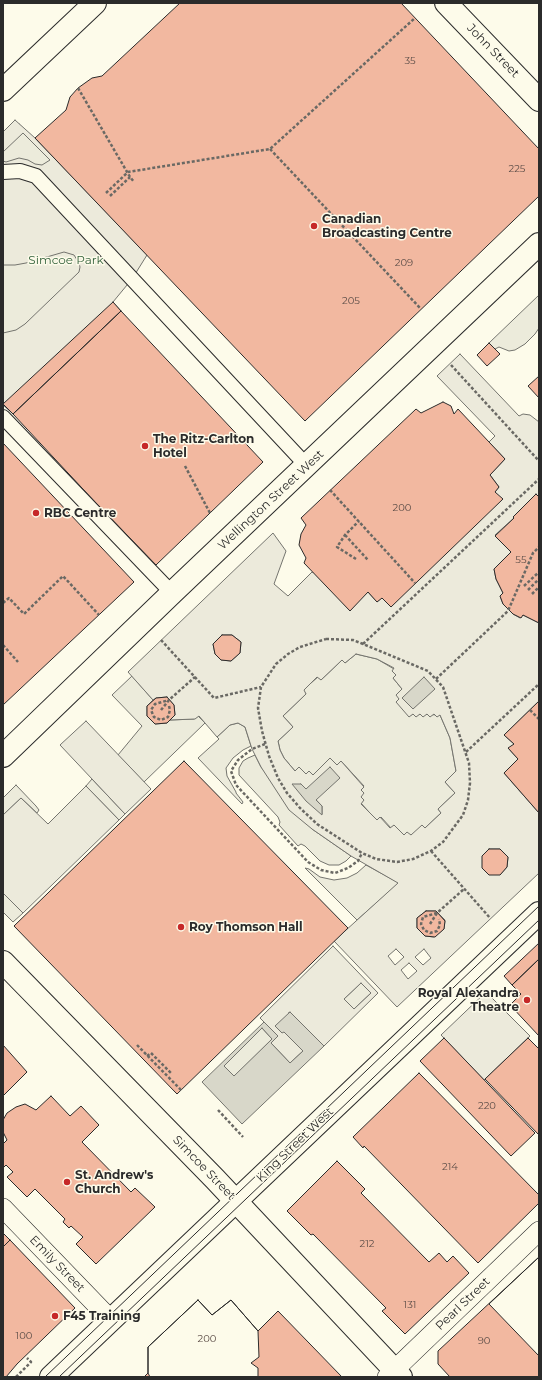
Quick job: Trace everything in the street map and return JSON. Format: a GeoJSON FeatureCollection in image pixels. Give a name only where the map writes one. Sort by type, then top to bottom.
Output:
{"type":"FeatureCollection","features":[{"type":"Feature","properties":{"kind":"main road"},"geometry":{"type":"LineString","coordinates":[[3,90],[95,3]]}},
{"type":"Feature","properties":{"kind":"main road","name":"John Street"},"geometry":{"type":"LineString","coordinates":[[446,3],[539,100]]}},
{"type":"Feature","properties":{"kind":"main road","name":"Wellington Street West"},"geometry":{"type":"LineString","coordinates":[[3,756],[539,244]]}},
{"type":"Feature","properties":{"kind":"main road","name":"King Street West"},"geometry":{"type":"LineString","coordinates":[[51,1377],[539,913]]}},
{"type":"Feature","properties":{"kind":"main road","name":"Simcoe Street"},"geometry":{"type":"LineString","coordinates":[[3,962],[236,1201],[394,1375]]}},
{"type":"Feature","properties":{"kind":"street"},"geometry":{"type":"LineString","coordinates":[[3,172],[20,171],[36,176],[307,466]]}},
{"type":"Feature","properties":{"kind":"street"},"geometry":{"type":"LineString","coordinates":[[3,416],[172,593]]}},
{"type":"Feature","properties":{"kind":"street","name":"Emily Street"},"geometry":{"type":"LineString","coordinates":[[3,1208],[111,1320]]}},
{"type":"Feature","properties":{"kind":"street","name":"Pearl Street"},"geometry":{"type":"LineString","coordinates":[[394,1375],[539,1231]]}},
{"type":"Feature","properties":{"kind":"path"},"geometry":{"type":"LineString","coordinates":[[106,193],[128,172],[270,149],[415,18]]}},
{"type":"Feature","properties":{"kind":"path"},"geometry":{"type":"LineString","coordinates":[[78,88],[134,182]]}},
{"type":"Feature","properties":{"kind":"path"},"geometry":{"type":"LineString","coordinates":[[270,149],[421,309]]}},
{"type":"Feature","properties":{"kind":"path"},"geometry":{"type":"LineString","coordinates":[[110,196],[130,177]]}},
{"type":"Feature","properties":{"kind":"path"},"geometry":{"type":"LineString","coordinates":[[451,364],[539,461]]}},
{"type":"Feature","properties":{"kind":"path"},"geometry":{"type":"LineString","coordinates":[[185,466],[210,513]]}},
{"type":"Feature","properties":{"kind":"path"},"geometry":{"type":"LineString","coordinates":[[363,644],[539,479]]}},
{"type":"Feature","properties":{"kind":"path"},"geometry":{"type":"LineString","coordinates":[[330,490],[415,583]]}},
{"type":"Feature","properties":{"kind":"path"},"geometry":{"type":"LineString","coordinates":[[356,559],[337,547],[345,535],[359,522]]}},
{"type":"Feature","properties":{"kind":"path"},"geometry":{"type":"LineString","coordinates":[[345,535],[368,560]]}},
{"type":"Feature","properties":{"kind":"path"},"geometry":{"type":"LineString","coordinates":[[436,680],[508,610],[533,553],[539,547]]}},
{"type":"Feature","properties":{"kind":"path"},"geometry":{"type":"LineString","coordinates":[[524,586],[539,572]]}},
{"type":"Feature","properties":{"kind":"path"},"geometry":{"type":"LineString","coordinates":[[3,603],[9,598],[24,614],[63,576],[99,615]]}},
{"type":"Feature","properties":{"kind":"path"},"geometry":{"type":"LineString","coordinates":[[528,590],[539,579]]}},
{"type":"Feature","properties":{"kind":"path"},"geometry":{"type":"LineString","coordinates":[[532,594],[539,587]]}},
{"type":"Feature","properties":{"kind":"path"},"geometry":{"type":"LineString","coordinates":[[326,639],[353,640],[428,671],[436,680],[443,687],[469,763],[470,783],[463,815],[443,842],[431,851],[413,858],[396,862],[376,859],[362,853],[317,824],[287,793],[278,778],[265,744],[258,708],[261,687],[276,664],[288,654],[300,647],[326,639]]}},
{"type":"Feature","properties":{"kind":"path"},"geometry":{"type":"LineString","coordinates":[[161,640],[214,698],[261,687]]}},
{"type":"Feature","properties":{"kind":"path"},"geometry":{"type":"LineString","coordinates":[[3,645],[18,662]]}},
{"type":"Feature","properties":{"kind":"path"},"geometry":{"type":"LineString","coordinates":[[160,710],[195,677]]}},
{"type":"Feature","properties":{"kind":"path"},"geometry":{"type":"LineString","coordinates":[[466,752],[539,684]]}},
{"type":"Feature","properties":{"kind":"path"},"geometry":{"type":"LineString","coordinates":[[169,700],[155,704],[151,710],[154,717],[161,720],[168,717],[170,710],[169,706]]}},
{"type":"Feature","properties":{"kind":"path"},"geometry":{"type":"LineString","coordinates":[[530,710],[539,719]]}},
{"type":"Feature","properties":{"kind":"path"},"geometry":{"type":"LineString","coordinates":[[265,744],[252,749],[238,760],[231,771],[236,784],[308,862],[321,870],[335,872],[348,868],[358,861],[362,853]]}},
{"type":"Feature","properties":{"kind":"path"},"geometry":{"type":"LineString","coordinates":[[431,851],[490,918]]}},
{"type":"Feature","properties":{"kind":"path"},"geometry":{"type":"LineString","coordinates":[[430,924],[437,913],[464,889]]}},
{"type":"Feature","properties":{"kind":"path"},"geometry":{"type":"LineString","coordinates":[[437,913],[424,918],[421,924],[424,930],[430,933],[437,930],[440,925],[439,919]]}},
{"type":"Feature","properties":{"kind":"path"},"geometry":{"type":"LineString","coordinates":[[138,1045],[181,1090]]}},
{"type":"Feature","properties":{"kind":"path"},"geometry":{"type":"LineString","coordinates":[[147,1056],[151,1052],[171,1073]]}},
{"type":"Feature","properties":{"kind":"path"},"geometry":{"type":"LineString","coordinates":[[218,1110],[244,1137]]}},
{"type":"Feature","properties":{"kind":"path"},"geometry":{"type":"LineString","coordinates":[[16,1377],[31,1362],[27,1358]]}},
{"type":"Feature","properties":{"kind":"green space","name":"Simcoe Park"},"geometry":{"type":"Polygon","coordinates":[[[19,124],[147,255],[3,405],[3,140],[19,124]]]}},
{"type":"Feature","properties":{"kind":"green space"},"geometry":{"type":"Polygon","coordinates":[[[539,295],[539,328],[535,334],[525,344],[515,350],[509,351],[499,347],[495,349],[489,343],[539,295]]]}},
{"type":"Feature","properties":{"kind":"green space"},"geometry":{"type":"Polygon","coordinates":[[[356,654],[377,659],[394,669],[396,675],[393,678],[402,689],[399,699],[409,716],[413,714],[440,715],[450,738],[456,771],[445,782],[455,793],[438,809],[441,813],[425,828],[411,835],[404,835],[394,825],[391,828],[381,817],[377,821],[361,803],[364,800],[361,797],[360,790],[364,786],[341,761],[337,765],[330,758],[313,775],[306,774],[295,771],[284,758],[280,750],[278,741],[293,727],[283,716],[306,694],[303,690],[318,677],[321,680],[342,660],[345,663],[356,654]]]}},
{"type":"Feature","properties":{"kind":"green space"},"geometry":{"type":"Polygon","coordinates":[[[132,676],[153,700],[147,706],[147,716],[155,724],[167,723],[170,720],[194,719],[198,716],[205,723],[144,782],[118,755],[142,726],[112,695],[132,676]]]}},
{"type":"Feature","properties":{"kind":"green space"},"geometry":{"type":"Polygon","coordinates":[[[238,723],[245,727],[251,746],[233,758],[226,768],[227,776],[236,793],[243,802],[242,804],[198,758],[219,739],[217,737],[230,725],[238,723]]]}},
{"type":"Feature","properties":{"kind":"green space"},"geometry":{"type":"Polygon","coordinates":[[[255,755],[261,767],[312,829],[351,856],[346,861],[339,865],[329,865],[320,861],[305,846],[301,844],[298,846],[279,825],[280,822],[278,817],[239,775],[239,768],[243,761],[255,755]]]}},
{"type":"Feature","properties":{"kind":"green space"},"geometry":{"type":"Polygon","coordinates":[[[92,779],[125,814],[119,820],[86,786],[92,779]]]}},
{"type":"Feature","properties":{"kind":"green space"},"geometry":{"type":"Polygon","coordinates":[[[16,785],[39,810],[37,813],[21,798],[3,815],[3,798],[16,785]]]}},
{"type":"Feature","properties":{"kind":"green space"},"geometry":{"type":"Polygon","coordinates":[[[366,865],[399,883],[357,920],[305,868],[309,869],[320,877],[334,880],[347,878],[357,873],[366,865]]]}},
{"type":"Feature","properties":{"kind":"green space"},"geometry":{"type":"Polygon","coordinates":[[[3,893],[23,913],[13,922],[3,912],[3,893]]]}},
{"type":"Feature","properties":{"kind":"green space"},"geometry":{"type":"Polygon","coordinates":[[[361,983],[371,993],[354,1009],[344,999],[361,983]]]}},
{"type":"Feature","properties":{"kind":"green space"},"geometry":{"type":"Polygon","coordinates":[[[262,1028],[272,1039],[234,1077],[224,1066],[262,1028]]]}},
{"type":"Feature","properties":{"kind":"shaded area","name":"Simcoe Park"},"geometry":{"type":"Polygon","coordinates":[[[15,120],[35,138],[147,255],[132,279],[113,302],[121,311],[13,414],[3,405],[3,333],[16,330],[25,324],[79,272],[80,267],[74,255],[64,252],[26,263],[3,265],[3,161],[6,162],[19,158],[42,165],[50,160],[23,133],[3,152],[3,132],[15,120]]]}},
{"type":"Feature","properties":{"kind":"shaded area"},"geometry":{"type":"Polygon","coordinates":[[[460,354],[519,416],[523,414],[530,415],[539,422],[539,497],[536,494],[513,517],[514,518],[495,535],[511,552],[494,569],[496,579],[503,593],[500,596],[503,604],[513,614],[520,618],[523,615],[539,623],[539,701],[504,735],[514,744],[509,749],[518,759],[504,773],[539,813],[539,873],[397,1007],[334,941],[398,883],[351,856],[312,829],[289,810],[261,767],[252,749],[245,727],[238,723],[230,725],[217,737],[199,716],[195,719],[170,720],[175,715],[174,705],[167,697],[156,698],[153,700],[128,672],[273,533],[286,551],[274,584],[288,596],[312,572],[368,592],[377,602],[495,492],[499,487],[490,475],[505,459],[489,442],[495,436],[437,376],[460,354]],[[222,635],[213,644],[215,654],[221,660],[231,661],[240,653],[241,642],[232,635],[222,635]],[[356,654],[345,663],[342,660],[321,680],[317,677],[304,690],[306,694],[283,716],[293,727],[278,741],[280,750],[284,758],[295,771],[299,767],[306,774],[309,771],[313,775],[330,758],[337,765],[341,761],[364,787],[361,790],[364,793],[361,797],[364,800],[361,804],[377,820],[380,817],[390,828],[394,825],[404,835],[407,832],[411,835],[422,825],[425,828],[441,813],[438,809],[455,793],[445,782],[456,771],[450,738],[440,715],[437,717],[434,714],[430,717],[427,714],[423,717],[420,714],[416,717],[413,714],[409,717],[396,702],[399,699],[396,695],[402,689],[393,678],[396,675],[392,671],[394,668],[377,659],[356,654]],[[301,784],[322,814],[322,806],[301,784]],[[489,849],[482,856],[500,875],[507,867],[508,857],[500,849],[489,849]],[[426,911],[417,918],[417,928],[425,936],[434,937],[444,929],[445,920],[436,911],[426,911]],[[396,949],[388,956],[395,965],[404,957],[396,949]],[[424,949],[415,957],[423,965],[431,958],[424,949]],[[409,963],[401,970],[408,979],[417,971],[409,963]]]}},
{"type":"Feature","properties":{"kind":"shaded area"},"geometry":{"type":"Polygon","coordinates":[[[424,677],[435,689],[413,709],[402,698],[424,677]]]}},
{"type":"Feature","properties":{"kind":"shaded area"},"geometry":{"type":"Polygon","coordinates":[[[86,721],[151,789],[125,814],[60,745],[86,721]]]}},
{"type":"Feature","properties":{"kind":"shaded area"},"geometry":{"type":"Polygon","coordinates":[[[330,767],[340,778],[316,800],[322,806],[322,815],[306,801],[292,784],[301,784],[306,789],[330,767]]]}},
{"type":"Feature","properties":{"kind":"shaded area"},"geometry":{"type":"Polygon","coordinates":[[[86,786],[119,820],[23,913],[3,893],[3,815],[21,798],[48,824],[86,786]]]}},
{"type":"Feature","properties":{"kind":"shaded area"},"geometry":{"type":"Polygon","coordinates":[[[333,946],[378,993],[324,1046],[289,1012],[284,1031],[303,1051],[290,1063],[271,1043],[278,1036],[260,1018],[333,946]],[[361,983],[344,999],[354,1009],[371,993],[361,983]]]}},
{"type":"Feature","properties":{"kind":"shaded area"},"geometry":{"type":"Polygon","coordinates":[[[486,992],[530,1036],[484,1080],[441,1035],[486,992]]]}},
{"type":"Feature","properties":{"kind":"shaded area"},"geometry":{"type":"Polygon","coordinates":[[[290,1012],[324,1046],[242,1124],[202,1082],[264,1022],[278,1036],[271,1043],[290,1063],[303,1051],[284,1032],[282,1033],[275,1026],[290,1012]],[[262,1028],[224,1066],[234,1076],[272,1039],[262,1028]]]}},
{"type":"Feature","properties":{"kind":"building","name":"Canadian Broadcasting Centre"},"geometry":{"type":"Polygon","coordinates":[[[180,3],[401,3],[539,149],[539,196],[305,421],[35,138],[66,110],[70,97],[78,88],[92,78],[102,76],[180,3]]]}},
{"type":"Feature","properties":{"kind":"building"},"geometry":{"type":"Polygon","coordinates":[[[113,302],[121,311],[13,414],[3,404],[113,302]]]}},
{"type":"Feature","properties":{"kind":"building","name":"The Ritz-Carlton Hotel"},"geometry":{"type":"Polygon","coordinates":[[[121,311],[263,462],[156,565],[13,414],[121,311]]]}},
{"type":"Feature","properties":{"kind":"building"},"geometry":{"type":"Polygon","coordinates":[[[489,343],[500,354],[487,366],[477,355],[489,343]]]}},
{"type":"Feature","properties":{"kind":"building"},"geometry":{"type":"Polygon","coordinates":[[[539,376],[539,398],[528,386],[539,376]]]}},
{"type":"Feature","properties":{"kind":"building"},"geometry":{"type":"Polygon","coordinates":[[[443,402],[451,406],[454,414],[458,409],[505,459],[490,475],[499,487],[495,492],[503,499],[391,607],[382,598],[377,602],[368,592],[350,611],[304,563],[306,558],[299,545],[301,534],[306,525],[301,518],[416,409],[421,413],[443,402]]]}},
{"type":"Feature","properties":{"kind":"building","name":"RBC Centre"},"geometry":{"type":"Polygon","coordinates":[[[3,443],[134,582],[3,705],[3,443]]]}},
{"type":"Feature","properties":{"kind":"building"},"geometry":{"type":"Polygon","coordinates":[[[536,494],[539,497],[539,623],[523,615],[521,618],[513,614],[503,604],[500,596],[503,593],[496,579],[494,569],[511,552],[495,536],[536,494]]]}},
{"type":"Feature","properties":{"kind":"building"},"geometry":{"type":"Polygon","coordinates":[[[222,635],[232,635],[241,642],[240,653],[231,661],[221,660],[215,654],[213,644],[222,635]]]}},
{"type":"Feature","properties":{"kind":"building"},"geometry":{"type":"Polygon","coordinates":[[[167,697],[174,705],[175,715],[167,723],[155,724],[147,716],[147,706],[156,698],[167,697]]]}},
{"type":"Feature","properties":{"kind":"building"},"geometry":{"type":"Polygon","coordinates":[[[539,701],[539,813],[504,773],[518,759],[508,748],[514,744],[504,735],[539,701]]]}},
{"type":"Feature","properties":{"kind":"building","name":"Roy Thomson Hall"},"geometry":{"type":"Polygon","coordinates":[[[184,761],[348,928],[177,1094],[14,926],[184,761]]]}},
{"type":"Feature","properties":{"kind":"building"},"geometry":{"type":"Polygon","coordinates":[[[489,849],[500,849],[508,857],[507,867],[500,875],[489,875],[482,868],[482,856],[489,849]]]}},
{"type":"Feature","properties":{"kind":"building"},"geometry":{"type":"Polygon","coordinates":[[[426,911],[436,911],[445,921],[444,929],[435,937],[425,936],[417,928],[417,918],[426,911]]]}},
{"type":"Feature","properties":{"kind":"building"},"geometry":{"type":"Polygon","coordinates":[[[539,943],[539,959],[512,985],[504,976],[539,943]]]}},
{"type":"Feature","properties":{"kind":"building","name":"Royal Alexandra Theatre"},"geometry":{"type":"Polygon","coordinates":[[[539,959],[539,1036],[510,1005],[521,994],[512,985],[539,959]]]}},
{"type":"Feature","properties":{"kind":"building"},"geometry":{"type":"Polygon","coordinates":[[[444,1038],[535,1133],[511,1156],[420,1061],[444,1038]]]}},
{"type":"Feature","properties":{"kind":"building"},"geometry":{"type":"Polygon","coordinates":[[[528,1038],[539,1049],[539,1135],[485,1079],[528,1038]]]}},
{"type":"Feature","properties":{"kind":"building"},"geometry":{"type":"Polygon","coordinates":[[[3,1045],[27,1072],[3,1096],[3,1045]]]}},
{"type":"Feature","properties":{"kind":"building"},"geometry":{"type":"Polygon","coordinates":[[[419,1073],[539,1195],[539,1203],[478,1263],[364,1146],[363,1148],[353,1137],[419,1073]]]}},
{"type":"Feature","properties":{"kind":"building","name":"St. Andrew's Church"},"geometry":{"type":"Polygon","coordinates":[[[51,1096],[70,1116],[81,1106],[99,1125],[82,1142],[131,1192],[135,1188],[155,1207],[96,1264],[76,1244],[83,1237],[71,1226],[69,1228],[63,1222],[65,1219],[35,1189],[27,1197],[7,1177],[13,1172],[6,1165],[3,1168],[3,1144],[7,1140],[3,1132],[3,1120],[7,1113],[16,1107],[25,1104],[36,1110],[51,1096]]]}},
{"type":"Feature","properties":{"kind":"building"},"geometry":{"type":"Polygon","coordinates":[[[337,1161],[365,1189],[361,1193],[429,1262],[439,1253],[447,1262],[453,1256],[469,1273],[405,1334],[382,1311],[386,1308],[313,1234],[311,1235],[287,1211],[337,1161]]]}},
{"type":"Feature","properties":{"kind":"building"},"geometry":{"type":"Polygon","coordinates":[[[3,1233],[10,1240],[3,1247],[3,1233]]]}},
{"type":"Feature","properties":{"kind":"building"},"geometry":{"type":"Polygon","coordinates":[[[10,1240],[75,1308],[17,1364],[6,1377],[3,1377],[3,1247],[10,1240]]]}},
{"type":"Feature","properties":{"kind":"building"},"geometry":{"type":"Polygon","coordinates":[[[539,1257],[539,1377],[450,1377],[438,1364],[438,1351],[539,1257]]]}},
{"type":"Feature","properties":{"kind":"building"},"geometry":{"type":"Polygon","coordinates":[[[539,1257],[539,1356],[489,1304],[539,1257]]]}},
{"type":"Feature","properties":{"kind":"building"},"geometry":{"type":"Polygon","coordinates":[[[198,1300],[212,1315],[231,1300],[258,1331],[278,1311],[342,1377],[144,1377],[148,1373],[148,1347],[198,1300]]]}},
{"type":"Feature","properties":{"kind":"building"},"geometry":{"type":"Polygon","coordinates":[[[198,1300],[212,1315],[231,1300],[258,1331],[259,1357],[251,1363],[258,1368],[258,1377],[150,1377],[148,1373],[148,1347],[198,1300]]]}},
{"type":"Feature","properties":{"kind":"tram line"},"geometry":{"type":"LineString","coordinates":[[45,1377],[539,906]]}},
{"type":"Feature","properties":{"kind":"tram line"},"geometry":{"type":"LineString","coordinates":[[59,1377],[539,920]]}},
{"type":"Feature","properties":{"kind":"place","name":"Canadian Broadcasting Centre"},"geometry":{"type":"Point","coordinates":[314,226]}},
{"type":"Feature","properties":{"kind":"place","name":"The Ritz-Carlton Hotel"},"geometry":{"type":"Point","coordinates":[145,446]}},
{"type":"Feature","properties":{"kind":"place","name":"RBC Centre"},"geometry":{"type":"Point","coordinates":[36,513]}},
{"type":"Feature","properties":{"kind":"place","name":"Roy Thomson Hall"},"geometry":{"type":"Point","coordinates":[181,927]}},
{"type":"Feature","properties":{"kind":"place","name":"Royal Alexandra Theatre"},"geometry":{"type":"Point","coordinates":[527,1000]}},
{"type":"Feature","properties":{"kind":"place","name":"St. Andrew's Church"},"geometry":{"type":"Point","coordinates":[67,1182]}},
{"type":"Feature","properties":{"kind":"place","name":"F45 Training"},"geometry":{"type":"Point","coordinates":[55,1316]}}]}
